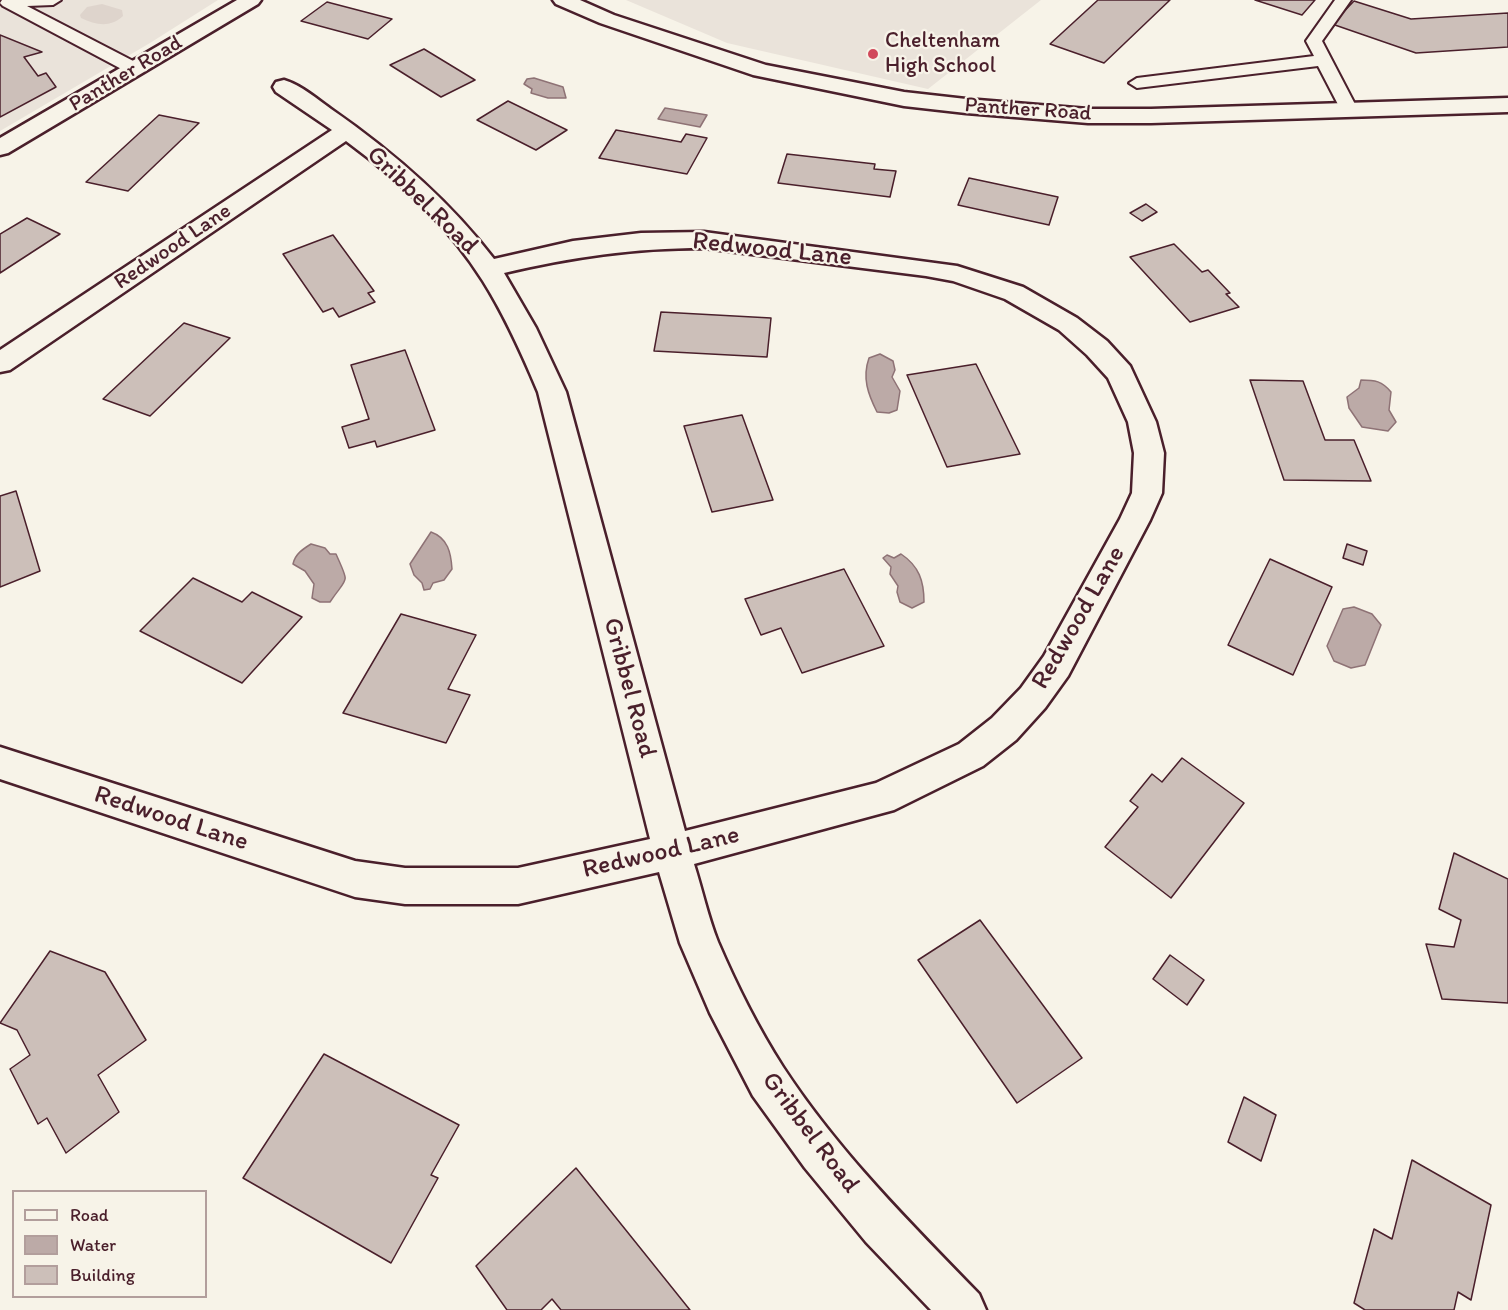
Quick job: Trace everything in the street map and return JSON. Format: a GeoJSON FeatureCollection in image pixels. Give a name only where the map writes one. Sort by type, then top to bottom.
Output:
{"type":"FeatureCollection","features":[{"type":"Feature","properties":{"kind":"street","name":"Panther Road"},"geometry":{"type":"LineString","coordinates":[[563,0],[607,19],[761,70],[904,99],[1088,116],[1508,105]]}},
{"type":"Feature","properties":{"kind":"street","name":"Panther Road"},"geometry":{"type":"LineString","coordinates":[[0,148],[248,1]]}},
{"type":"Feature","properties":{"kind":"street","name":"Gribbel Road"},"geometry":{"type":"LineString","coordinates":[[284,87],[388,160],[463,235],[488,268],[524,329],[552,392],[672,852],[699,943],[724,999],[768,1081],[828,1162],[882,1226],[963,1310]]}},
{"type":"Feature","properties":{"kind":"street","name":"Redwood Lane"},"geometry":{"type":"LineString","coordinates":[[0,363],[346,131]]}},
{"type":"Feature","properties":{"kind":"street","name":"Redwood Lane"},"geometry":{"type":"LineString","coordinates":[[0,763],[355,879],[405,886],[518,886],[672,852],[880,798],[971,755],[1004,729],[1033,698],[1056,666],[1135,520],[1147,493],[1149,453],[1142,422],[1120,373],[1084,337],[1053,313],[1014,292],[957,274],[704,240],[620,242],[573,249],[488,268]]}},
{"type":"Feature","properties":{"kind":"lane"},"geometry":{"type":"LineString","coordinates":[[4,3],[53,0]]}},
{"type":"Feature","properties":{"kind":"lane"},"geometry":{"type":"LineString","coordinates":[[1343,0],[1314,41],[1349,110]]}},
{"type":"Feature","properties":{"kind":"lane"},"geometry":{"type":"LineString","coordinates":[[4,3],[135,69]]}},
{"type":"Feature","properties":{"kind":"lane"},"geometry":{"type":"LineString","coordinates":[[1137,83],[1324,60]]}},
{"type":"Feature","properties":{"kind":"shaded area"},"geometry":{"type":"Polygon","coordinates":[[[0,0],[218,0],[150,43],[0,131],[0,0]]]}},
{"type":"Feature","properties":{"kind":"shaded area","name":"Cheltenham High School"},"geometry":{"type":"Polygon","coordinates":[[[626,0],[1041,0],[928,89],[727,43],[626,0]]]}},
{"type":"Feature","properties":{"kind":"shaded area"},"geometry":{"type":"Polygon","coordinates":[[[102,4],[122,10],[123,16],[108,24],[81,18],[80,15],[87,7],[102,4]]]}},
{"type":"Feature","properties":{"kind":"water"},"geometry":{"type":"Polygon","coordinates":[[[534,78],[563,87],[566,98],[548,98],[531,93],[532,89],[524,84],[527,79],[534,78]]]}},
{"type":"Feature","properties":{"kind":"water"},"geometry":{"type":"Polygon","coordinates":[[[665,108],[707,115],[700,127],[658,119],[665,108]]]}},
{"type":"Feature","properties":{"kind":"water"},"geometry":{"type":"Polygon","coordinates":[[[880,354],[893,361],[895,370],[892,377],[900,391],[897,410],[889,413],[877,412],[867,386],[866,372],[869,358],[880,354]]]}},
{"type":"Feature","properties":{"kind":"water"},"geometry":{"type":"Polygon","coordinates":[[[1361,380],[1378,382],[1391,392],[1389,410],[1396,422],[1388,431],[1362,427],[1349,408],[1347,397],[1359,388],[1361,380]]]}},
{"type":"Feature","properties":{"kind":"water"},"geometry":{"type":"Polygon","coordinates":[[[431,532],[441,538],[448,547],[452,569],[444,580],[433,583],[430,589],[424,590],[410,564],[431,532]]]}},
{"type":"Feature","properties":{"kind":"water"},"geometry":{"type":"Polygon","coordinates":[[[311,544],[325,548],[330,554],[336,554],[344,571],[344,583],[330,602],[320,602],[312,598],[314,584],[305,571],[293,564],[297,555],[311,544]]]}},
{"type":"Feature","properties":{"kind":"water"},"geometry":{"type":"Polygon","coordinates":[[[901,554],[916,569],[923,587],[924,602],[912,608],[900,602],[898,586],[890,574],[891,567],[883,558],[887,555],[894,558],[901,554]]]}},
{"type":"Feature","properties":{"kind":"water"},"geometry":{"type":"Polygon","coordinates":[[[1354,607],[1372,614],[1381,625],[1365,665],[1351,668],[1334,661],[1327,646],[1343,609],[1354,607]]]}},
{"type":"Feature","properties":{"kind":"building"},"geometry":{"type":"Polygon","coordinates":[[[1098,0],[1170,0],[1104,63],[1050,44],[1098,0]]]}},
{"type":"Feature","properties":{"kind":"building"},"geometry":{"type":"Polygon","coordinates":[[[1255,0],[1315,0],[1302,15],[1255,0]]]}},
{"type":"Feature","properties":{"kind":"building"},"geometry":{"type":"Polygon","coordinates":[[[1354,1],[1411,19],[1508,13],[1508,47],[1416,53],[1332,24],[1354,1]]]}},
{"type":"Feature","properties":{"kind":"building"},"geometry":{"type":"Polygon","coordinates":[[[327,2],[392,19],[368,39],[301,21],[327,2]]]}},
{"type":"Feature","properties":{"kind":"building"},"geometry":{"type":"Polygon","coordinates":[[[0,35],[42,52],[24,57],[38,76],[46,73],[56,87],[0,117],[0,35]]]}},
{"type":"Feature","properties":{"kind":"building"},"geometry":{"type":"Polygon","coordinates":[[[424,49],[475,80],[441,97],[390,65],[424,49]]]}},
{"type":"Feature","properties":{"kind":"building"},"geometry":{"type":"Polygon","coordinates":[[[508,101],[567,130],[536,150],[477,120],[508,101]]]}},
{"type":"Feature","properties":{"kind":"building"},"geometry":{"type":"Polygon","coordinates":[[[159,115],[199,123],[128,191],[86,182],[159,115]]]}},
{"type":"Feature","properties":{"kind":"building"},"geometry":{"type":"Polygon","coordinates":[[[616,130],[681,142],[686,134],[707,138],[687,174],[599,158],[616,130]]]}},
{"type":"Feature","properties":{"kind":"building"},"geometry":{"type":"Polygon","coordinates":[[[787,154],[875,164],[874,169],[896,171],[890,197],[778,183],[787,154]]]}},
{"type":"Feature","properties":{"kind":"building"},"geometry":{"type":"Polygon","coordinates":[[[969,178],[1058,197],[1049,225],[958,205],[969,178]]]}},
{"type":"Feature","properties":{"kind":"building"},"geometry":{"type":"Polygon","coordinates":[[[1146,204],[1157,212],[1142,221],[1130,213],[1146,204]]]}},
{"type":"Feature","properties":{"kind":"building"},"geometry":{"type":"Polygon","coordinates":[[[27,218],[60,234],[0,273],[0,234],[27,218]]]}},
{"type":"Feature","properties":{"kind":"building"},"geometry":{"type":"Polygon","coordinates":[[[333,235],[374,291],[368,293],[375,302],[339,317],[333,308],[323,312],[283,254],[333,235]]]}},
{"type":"Feature","properties":{"kind":"building"},"geometry":{"type":"Polygon","coordinates":[[[1174,244],[1202,272],[1208,270],[1230,293],[1226,294],[1239,307],[1190,322],[1130,257],[1174,244]]]}},
{"type":"Feature","properties":{"kind":"building"},"geometry":{"type":"Polygon","coordinates":[[[661,312],[771,318],[767,357],[654,351],[661,312]]]}},
{"type":"Feature","properties":{"kind":"building"},"geometry":{"type":"Polygon","coordinates":[[[184,323],[230,338],[150,416],[103,399],[184,323]]]}},
{"type":"Feature","properties":{"kind":"building"},"geometry":{"type":"Polygon","coordinates":[[[405,350],[435,430],[377,447],[375,441],[349,448],[342,427],[369,419],[351,365],[405,350]]]}},
{"type":"Feature","properties":{"kind":"building"},"geometry":{"type":"Polygon","coordinates":[[[976,364],[1020,454],[947,467],[907,375],[976,364]]]}},
{"type":"Feature","properties":{"kind":"building"},"geometry":{"type":"Polygon","coordinates":[[[1250,380],[1303,381],[1325,440],[1354,440],[1371,481],[1284,480],[1250,380]]]}},
{"type":"Feature","properties":{"kind":"building"},"geometry":{"type":"Polygon","coordinates":[[[742,415],[773,500],[712,512],[684,426],[742,415]]]}},
{"type":"Feature","properties":{"kind":"building"},"geometry":{"type":"Polygon","coordinates":[[[16,491],[40,571],[0,587],[0,496],[16,491]]]}},
{"type":"Feature","properties":{"kind":"building"},"geometry":{"type":"Polygon","coordinates":[[[1347,544],[1367,551],[1363,565],[1343,558],[1347,544]]]}},
{"type":"Feature","properties":{"kind":"building"},"geometry":{"type":"Polygon","coordinates":[[[1270,559],[1332,587],[1293,675],[1228,645],[1270,559]]]}},
{"type":"Feature","properties":{"kind":"building"},"geometry":{"type":"Polygon","coordinates":[[[844,569],[884,646],[802,673],[781,628],[761,635],[745,599],[844,569]]]}},
{"type":"Feature","properties":{"kind":"building"},"geometry":{"type":"Polygon","coordinates":[[[193,578],[242,602],[252,592],[302,617],[242,683],[140,631],[193,578]]]}},
{"type":"Feature","properties":{"kind":"building"},"geometry":{"type":"Polygon","coordinates":[[[401,614],[476,635],[448,689],[470,695],[446,743],[343,713],[401,614]]]}},
{"type":"Feature","properties":{"kind":"building"},"geometry":{"type":"Polygon","coordinates":[[[1182,758],[1244,803],[1171,898],[1105,847],[1138,807],[1130,801],[1152,774],[1162,782],[1182,758]]]}},
{"type":"Feature","properties":{"kind":"building"},"geometry":{"type":"Polygon","coordinates":[[[1454,853],[1508,879],[1508,1003],[1442,999],[1426,944],[1454,947],[1461,920],[1439,909],[1454,853]]]}},
{"type":"Feature","properties":{"kind":"building"},"geometry":{"type":"Polygon","coordinates":[[[980,920],[1082,1058],[1017,1103],[918,960],[980,920]]]}},
{"type":"Feature","properties":{"kind":"building"},"geometry":{"type":"Polygon","coordinates":[[[50,951],[105,972],[146,1040],[98,1075],[119,1112],[66,1153],[47,1118],[38,1124],[10,1069],[30,1055],[17,1030],[0,1023],[50,951]]]}},
{"type":"Feature","properties":{"kind":"building"},"geometry":{"type":"Polygon","coordinates":[[[1170,955],[1204,980],[1187,1005],[1153,979],[1170,955]]]}},
{"type":"Feature","properties":{"kind":"building"},"geometry":{"type":"Polygon","coordinates":[[[324,1054],[459,1125],[431,1175],[438,1178],[391,1263],[243,1178],[324,1054]]]}},
{"type":"Feature","properties":{"kind":"building"},"geometry":{"type":"Polygon","coordinates":[[[1244,1097],[1276,1115],[1261,1161],[1228,1142],[1244,1097]]]}},
{"type":"Feature","properties":{"kind":"building"},"geometry":{"type":"Polygon","coordinates":[[[1412,1160],[1491,1205],[1471,1300],[1458,1292],[1454,1310],[1365,1310],[1354,1303],[1374,1229],[1392,1239],[1412,1160]]]}},
{"type":"Feature","properties":{"kind":"building"},"geometry":{"type":"Polygon","coordinates":[[[576,1168],[690,1310],[561,1310],[552,1299],[541,1310],[507,1310],[476,1266],[576,1168]]]}},
{"type":"Feature","properties":{"kind":"place","name":"Cheltenham High School"},"geometry":{"type":"Point","coordinates":[873,54]}}]}
